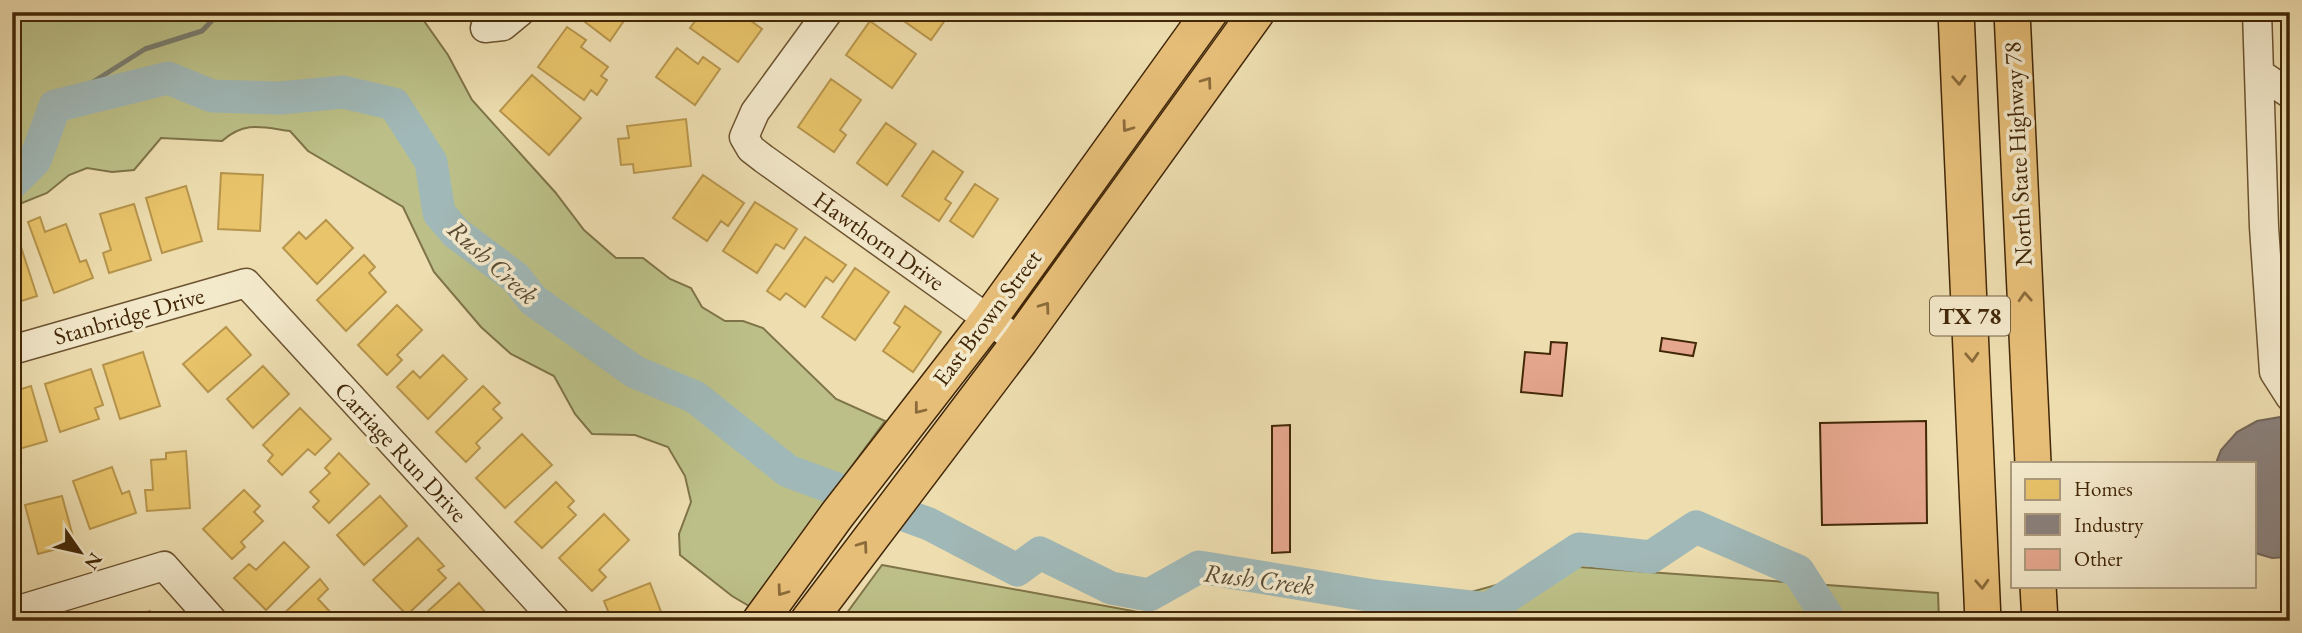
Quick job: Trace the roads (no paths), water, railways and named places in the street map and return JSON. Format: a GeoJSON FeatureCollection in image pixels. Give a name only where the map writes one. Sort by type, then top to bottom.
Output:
{"type":"FeatureCollection","features":[{"type":"Feature","properties":{"kind":"main road","name":"East Brown Street"},"geometry":{"type":"LineString","coordinates":[[760,621],[837,515],[989,319],[1210,12]]}},
{"type":"Feature","properties":{"kind":"main road","name":"East Brown Street"},"geometry":{"type":"LineString","coordinates":[[808,621],[1020,341],[1257,12]]}},
{"type":"Feature","properties":{"kind":"main road","name":"TX 78"},"geometry":{"type":"LineString","coordinates":[[1956,12],[1983,621]]}},
{"type":"Feature","properties":{"kind":"main road","name":"North State Highway 78"},"geometry":{"type":"LineString","coordinates":[[2012,12],[2033,462]]}},
{"type":"Feature","properties":{"kind":"main road"},"geometry":{"type":"LineString","coordinates":[[1150,95],[1182,117]]}},
{"type":"Feature","properties":{"kind":"main road"},"geometry":{"type":"LineString","coordinates":[[2038,588],[2040,621]]}},
{"type":"Feature","properties":{"kind":"street"},"geometry":{"type":"LineString","coordinates":[[485,28],[503,26],[520,12]]}},
{"type":"Feature","properties":{"kind":"street","name":"Hawthorn Drive"},"geometry":{"type":"LineString","coordinates":[[828,12],[749,121],[744,136],[751,149],[1020,341]]}},
{"type":"Feature","properties":{"kind":"street"},"geometry":{"type":"LineString","coordinates":[[2257,12],[2264,227],[2274,372],[2290,397]]}},
{"type":"Feature","properties":{"kind":"street"},"geometry":{"type":"LineString","coordinates":[[2259,72],[2290,94]]}},
{"type":"Feature","properties":{"kind":"street","name":"Stanbridge Drive"},"geometry":{"type":"LineString","coordinates":[[12,350],[246,283]]}},
{"type":"Feature","properties":{"kind":"street","name":"Carriage Run Drive"},"geometry":{"type":"LineString","coordinates":[[246,283],[556,621]]}},
{"type":"Feature","properties":{"kind":"street"},"geometry":{"type":"LineString","coordinates":[[12,612],[164,566],[213,621]]}},
{"type":"Feature","properties":{"kind":"waterway"},"geometry":{"type":"LineString","coordinates":[[55,106],[145,49],[202,31],[220,12]]}},
{"type":"Feature","properties":{"kind":"waterway","name":"Rush Creek"},"geometry":{"type":"LineString","coordinates":[[12,183],[35,160],[55,106],[168,78],[212,96],[280,98],[343,92],[394,104],[431,162],[439,213],[456,233],[516,278],[533,300],[635,372],[695,397],[788,471],[842,491]]}},
{"type":"Feature","properties":{"kind":"waterway","name":"Rush Creek"},"geometry":{"type":"LineString","coordinates":[[907,516],[929,524],[1017,570],[1040,553],[1111,588],[1149,595],[1199,567],[1374,596],[1488,609],[1579,549],[1651,557],[1696,527],[1798,571],[1830,621]]}}]}
